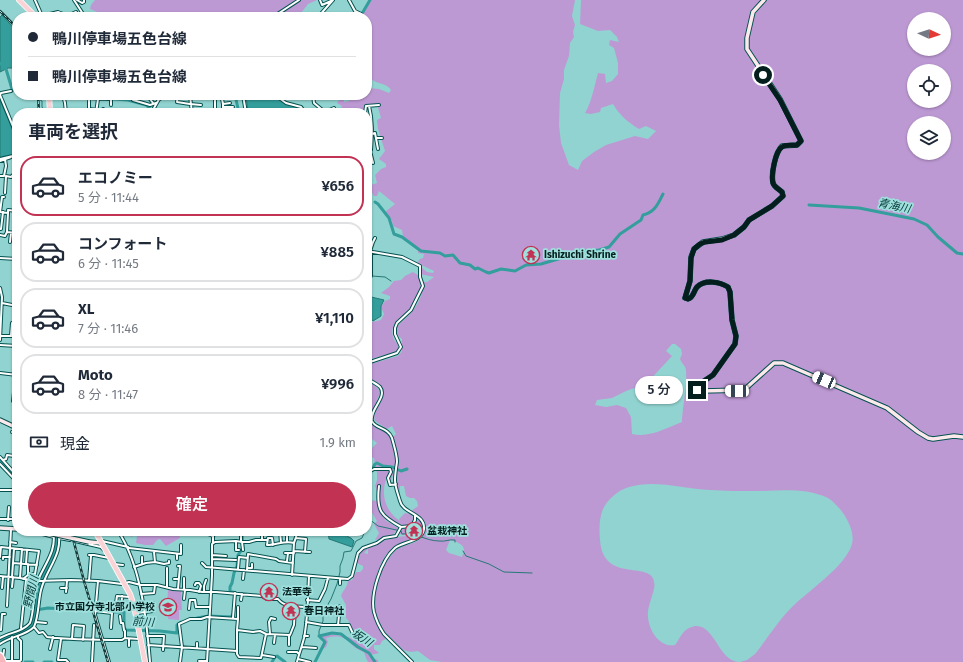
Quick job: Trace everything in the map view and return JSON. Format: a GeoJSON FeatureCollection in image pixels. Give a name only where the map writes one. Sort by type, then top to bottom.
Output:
{"type":"FeatureCollection","features":[{"type":"Feature","properties":{"kind":"main road"},"geometry":{"type":"LineString","coordinates":[[19,0],[31,12]]}},
{"type":"Feature","properties":{"kind":"main road"},"geometry":{"type":"LineString","coordinates":[[764,0],[753,12],[747,38],[747,49],[780,100],[801,141],[797,145],[784,145],[778,151],[773,168],[773,182],[782,192],[783,196],[772,206],[749,220],[744,227],[734,235],[722,240],[703,242],[694,249],[692,254],[690,281],[685,298],[691,298],[698,287],[706,283],[717,283],[728,287],[730,292],[732,320],[736,336],[735,344],[716,372],[710,378],[698,385],[697,390],[742,391],[749,387],[774,363],[783,363],[887,408],[928,438],[963,437]]}},
{"type":"Feature","properties":{"kind":"main road"},"geometry":{"type":"LineString","coordinates":[[0,420],[12,426]]}},
{"type":"Feature","properties":{"kind":"main road"},"geometry":{"type":"LineString","coordinates":[[0,528],[11,529]]}},
{"type":"Feature","properties":{"kind":"main road"},"geometry":{"type":"LineString","coordinates":[[62,536],[89,542],[101,542]]}},
{"type":"Feature","properties":{"kind":"main road"},"geometry":{"type":"LineString","coordinates":[[98,536],[132,597],[145,662]]}},
{"type":"Feature","properties":{"kind":"street"},"geometry":{"type":"LineString","coordinates":[[35,0],[40,12]]}},
{"type":"Feature","properties":{"kind":"street"},"geometry":{"type":"LineString","coordinates":[[74,0],[82,12]]}},
{"type":"Feature","properties":{"kind":"street"},"geometry":{"type":"LineString","coordinates":[[77,0],[82,3],[84,0]]}},
{"type":"Feature","properties":{"kind":"street"},"geometry":{"type":"LineString","coordinates":[[281,12],[299,0]]}},
{"type":"Feature","properties":{"kind":"street"},"geometry":{"type":"LineString","coordinates":[[320,0],[322,5],[332,0]]}},
{"type":"Feature","properties":{"kind":"street"},"geometry":{"type":"LineString","coordinates":[[322,12],[332,0]]}},
{"type":"Feature","properties":{"kind":"street"},"geometry":{"type":"LineString","coordinates":[[349,0],[357,12]]}},
{"type":"Feature","properties":{"kind":"street"},"geometry":{"type":"LineString","coordinates":[[12,91],[1,93],[0,95],[12,124]]}},
{"type":"Feature","properties":{"kind":"street"},"geometry":{"type":"LineString","coordinates":[[111,100],[111,105]]}},
{"type":"Feature","properties":{"kind":"street"},"geometry":{"type":"LineString","coordinates":[[133,100],[150,105],[159,100]]}},
{"type":"Feature","properties":{"kind":"street"},"geometry":{"type":"LineString","coordinates":[[152,100],[155,103]]}},
{"type":"Feature","properties":{"kind":"street"},"geometry":{"type":"LineString","coordinates":[[178,100],[177,102],[201,105]]}},
{"type":"Feature","properties":{"kind":"street"},"geometry":{"type":"LineString","coordinates":[[190,100],[191,108]]}},
{"type":"Feature","properties":{"kind":"street"},"geometry":{"type":"LineString","coordinates":[[222,100],[223,108]]}},
{"type":"Feature","properties":{"kind":"street"},"geometry":{"type":"LineString","coordinates":[[280,100],[302,108]]}},
{"type":"Feature","properties":{"kind":"street"},"geometry":{"type":"LineString","coordinates":[[314,100],[314,103],[320,108]]}},
{"type":"Feature","properties":{"kind":"street"},"geometry":{"type":"LineString","coordinates":[[154,108],[155,103]]}},
{"type":"Feature","properties":{"kind":"street"},"geometry":{"type":"LineString","coordinates":[[223,104],[230,103]]}},
{"type":"Feature","properties":{"kind":"street"},"geometry":{"type":"LineString","coordinates":[[366,108],[366,106],[378,105]]}},
{"type":"Feature","properties":{"kind":"street"},"geometry":{"type":"LineString","coordinates":[[372,134],[376,133],[378,149]]}},
{"type":"Feature","properties":{"kind":"street"},"geometry":{"type":"LineString","coordinates":[[376,138],[382,138]]}},
{"type":"Feature","properties":{"kind":"street"},"geometry":{"type":"LineString","coordinates":[[0,160],[5,160],[12,156]]}},
{"type":"Feature","properties":{"kind":"street"},"geometry":{"type":"LineString","coordinates":[[0,160],[12,156]]}},
{"type":"Feature","properties":{"kind":"street"},"geometry":{"type":"LineString","coordinates":[[372,157],[373,163]]}},
{"type":"Feature","properties":{"kind":"street"},"geometry":{"type":"LineString","coordinates":[[5,160],[5,193]]}},
{"type":"Feature","properties":{"kind":"street"},"geometry":{"type":"LineString","coordinates":[[0,176],[10,177],[12,176]]}},
{"type":"Feature","properties":{"kind":"street"},"geometry":{"type":"LineString","coordinates":[[0,228],[2,229],[1,212],[2,197],[4,197]]}},
{"type":"Feature","properties":{"kind":"street"},"geometry":{"type":"LineString","coordinates":[[0,235],[6,236],[8,210],[12,211]]}},
{"type":"Feature","properties":{"kind":"street"},"geometry":{"type":"LineString","coordinates":[[1,212],[8,213]]}},
{"type":"Feature","properties":{"kind":"street"},"geometry":{"type":"LineString","coordinates":[[7,232],[11,232],[10,242]]}},
{"type":"Feature","properties":{"kind":"street"},"geometry":{"type":"LineString","coordinates":[[372,242],[375,238]]}},
{"type":"Feature","properties":{"kind":"street"},"geometry":{"type":"LineString","coordinates":[[372,251],[402,257],[420,266],[420,277],[423,286],[411,310],[397,323],[395,328],[395,334],[401,346],[400,351],[393,355],[372,361]]}},
{"type":"Feature","properties":{"kind":"street"},"geometry":{"type":"LineString","coordinates":[[0,258],[12,259]]}},
{"type":"Feature","properties":{"kind":"street"},"geometry":{"type":"LineString","coordinates":[[0,288],[2,303],[0,340]]}},
{"type":"Feature","properties":{"kind":"street"},"geometry":{"type":"LineString","coordinates":[[2,303],[12,305]]}},
{"type":"Feature","properties":{"kind":"street"},"geometry":{"type":"LineString","coordinates":[[0,336],[11,336],[12,323]]}},
{"type":"Feature","properties":{"kind":"street"},"geometry":{"type":"LineString","coordinates":[[0,345],[12,346]]}},
{"type":"Feature","properties":{"kind":"street"},"geometry":{"type":"LineString","coordinates":[[0,373],[12,374]]}},
{"type":"Feature","properties":{"kind":"street"},"geometry":{"type":"LineString","coordinates":[[372,382],[379,386],[381,389],[381,394],[372,416]]}},
{"type":"Feature","properties":{"kind":"street"},"geometry":{"type":"LineString","coordinates":[[372,420],[376,426],[387,431],[391,436],[397,460],[396,484],[400,503],[402,507],[421,519],[423,523],[424,530],[422,534],[414,540],[400,545],[392,551],[379,573],[374,602],[374,611],[384,634],[412,662]]}},
{"type":"Feature","properties":{"kind":"street"},"geometry":{"type":"LineString","coordinates":[[3,460],[6,459],[7,455],[12,456]]}},
{"type":"Feature","properties":{"kind":"street"},"geometry":{"type":"LineString","coordinates":[[0,456],[12,470]]}},
{"type":"Feature","properties":{"kind":"street"},"geometry":{"type":"LineString","coordinates":[[0,464],[12,477]]}},
{"type":"Feature","properties":{"kind":"street"},"geometry":{"type":"LineString","coordinates":[[0,470],[3,470],[4,468]]}},
{"type":"Feature","properties":{"kind":"street"},"geometry":{"type":"LineString","coordinates":[[372,470],[390,469],[391,472],[388,478],[390,485],[396,484]]}},
{"type":"Feature","properties":{"kind":"street"},"geometry":{"type":"LineString","coordinates":[[379,486],[378,494],[380,511],[391,522],[401,527],[412,526],[415,520],[415,515]]}},
{"type":"Feature","properties":{"kind":"street"},"geometry":{"type":"LineString","coordinates":[[0,490],[12,490]]}},
{"type":"Feature","properties":{"kind":"street"},"geometry":{"type":"LineString","coordinates":[[8,520],[9,507]]}},
{"type":"Feature","properties":{"kind":"street"},"geometry":{"type":"LineString","coordinates":[[0,519],[12,520]]}},
{"type":"Feature","properties":{"kind":"street"},"geometry":{"type":"LineString","coordinates":[[247,569],[292,575],[339,579],[351,578],[358,553],[362,548],[377,543],[384,538],[393,537],[398,533],[401,527]]}},
{"type":"Feature","properties":{"kind":"street"},"geometry":{"type":"LineString","coordinates":[[7,606],[11,529]]}},
{"type":"Feature","properties":{"kind":"street"},"geometry":{"type":"LineString","coordinates":[[0,638],[22,629],[30,623],[38,581],[54,547],[54,537],[50,536]]}},
{"type":"Feature","properties":{"kind":"street"},"geometry":{"type":"LineString","coordinates":[[0,644],[12,637],[30,631],[34,627],[39,610],[40,591],[43,581],[59,550],[59,538],[70,540],[70,536]]}},
{"type":"Feature","properties":{"kind":"street"},"geometry":{"type":"LineString","coordinates":[[96,536],[96,540],[94,542],[75,537],[75,541],[101,547],[106,550]]}},
{"type":"Feature","properties":{"kind":"street"},"geometry":{"type":"LineString","coordinates":[[121,536],[128,548],[139,585],[147,631],[150,662]]}},
{"type":"Feature","properties":{"kind":"street"},"geometry":{"type":"LineString","coordinates":[[199,660],[207,662],[213,536]]}},
{"type":"Feature","properties":{"kind":"street"},"geometry":{"type":"LineString","coordinates":[[241,536],[244,550]]}},
{"type":"Feature","properties":{"kind":"street"},"geometry":{"type":"LineString","coordinates":[[280,536],[281,543]]}},
{"type":"Feature","properties":{"kind":"street"},"geometry":{"type":"LineString","coordinates":[[287,536],[287,542]]}},
{"type":"Feature","properties":{"kind":"street"},"geometry":{"type":"LineString","coordinates":[[213,543],[267,540],[268,538],[272,538],[273,545]]}},
{"type":"Feature","properties":{"kind":"street"},"geometry":{"type":"LineString","coordinates":[[292,575],[294,543],[296,538],[306,539],[305,552]]}},
{"type":"Feature","properties":{"kind":"street"},"geometry":{"type":"LineString","coordinates":[[267,540],[267,545],[287,542],[294,543]]}},
{"type":"Feature","properties":{"kind":"street"},"geometry":{"type":"LineString","coordinates":[[236,541],[236,550],[239,550]]}},
{"type":"Feature","properties":{"kind":"street"},"geometry":{"type":"LineString","coordinates":[[10,542],[16,543]]}},
{"type":"Feature","properties":{"kind":"street"},"geometry":{"type":"LineString","coordinates":[[101,542],[118,544],[128,548],[177,554],[181,554],[181,545]]}},
{"type":"Feature","properties":{"kind":"street"},"geometry":{"type":"LineString","coordinates":[[10,557],[2,558],[1,547],[39,551],[35,574],[28,575],[23,579]]}},
{"type":"Feature","properties":{"kind":"street"},"geometry":{"type":"LineString","coordinates":[[173,553],[174,548]]}},
{"type":"Feature","properties":{"kind":"street"},"geometry":{"type":"LineString","coordinates":[[12,588],[14,549]]}},
{"type":"Feature","properties":{"kind":"street"},"geometry":{"type":"LineString","coordinates":[[22,550],[22,629]]}},
{"type":"Feature","properties":{"kind":"street"},"geometry":{"type":"LineString","coordinates":[[27,550],[28,575]]}},
{"type":"Feature","properties":{"kind":"street"},"geometry":{"type":"LineString","coordinates":[[154,552],[155,562]]}},
{"type":"Feature","properties":{"kind":"street"},"geometry":{"type":"LineString","coordinates":[[287,562],[287,553],[310,552]]}},
{"type":"Feature","properties":{"kind":"street"},"geometry":{"type":"LineString","coordinates":[[22,554],[26,555]]}},
{"type":"Feature","properties":{"kind":"street"},"geometry":{"type":"LineString","coordinates":[[177,554],[177,559]]}},
{"type":"Feature","properties":{"kind":"street"},"geometry":{"type":"LineString","coordinates":[[247,569],[248,554],[293,563]]}},
{"type":"Feature","properties":{"kind":"street"},"geometry":{"type":"LineString","coordinates":[[88,581],[90,556],[94,555],[110,558]]}},
{"type":"Feature","properties":{"kind":"street"},"geometry":{"type":"LineString","coordinates":[[212,555],[226,556]]}},
{"type":"Feature","properties":{"kind":"street"},"geometry":{"type":"LineString","coordinates":[[142,557],[142,568]]}},
{"type":"Feature","properties":{"kind":"street"},"geometry":{"type":"LineString","coordinates":[[236,569],[239,557],[248,558]]}},
{"type":"Feature","properties":{"kind":"street"},"geometry":{"type":"LineString","coordinates":[[212,559],[236,560]]}},
{"type":"Feature","properties":{"kind":"street"},"geometry":{"type":"LineString","coordinates":[[134,567],[141,564],[155,562],[164,564],[169,563]]}},
{"type":"Feature","properties":{"kind":"street"},"geometry":{"type":"LineString","coordinates":[[13,563],[37,565]]}},
{"type":"Feature","properties":{"kind":"street"},"geometry":{"type":"LineString","coordinates":[[202,563],[206,567],[244,570],[252,568],[252,564]]}},
{"type":"Feature","properties":{"kind":"street"},"geometry":{"type":"LineString","coordinates":[[113,564],[123,565]]}},
{"type":"Feature","properties":{"kind":"street"},"geometry":{"type":"LineString","coordinates":[[178,566],[180,566],[178,590]]}},
{"type":"Feature","properties":{"kind":"street"},"geometry":{"type":"LineString","coordinates":[[166,587],[167,568]]}},
{"type":"Feature","properties":{"kind":"street"},"geometry":{"type":"LineString","coordinates":[[243,579],[244,570]]}},
{"type":"Feature","properties":{"kind":"street"},"geometry":{"type":"LineString","coordinates":[[2,588],[1,576],[38,581],[98,581],[125,584],[131,583],[139,585],[154,585],[178,590],[262,596],[278,599],[283,603],[295,606],[308,607]]}},
{"type":"Feature","properties":{"kind":"street"},"geometry":{"type":"LineString","coordinates":[[309,576],[307,600],[308,607],[302,647],[298,660],[310,662]]}},
{"type":"Feature","properties":{"kind":"street"},"geometry":{"type":"LineString","coordinates":[[184,578],[184,598]]}},
{"type":"Feature","properties":{"kind":"street"},"geometry":{"type":"LineString","coordinates":[[307,600],[318,602],[326,589],[328,578]]}},
{"type":"Feature","properties":{"kind":"street"},"geometry":{"type":"LineString","coordinates":[[174,579],[179,579]]}},
{"type":"Feature","properties":{"kind":"street"},"geometry":{"type":"LineString","coordinates":[[339,579],[340,584]]}},
{"type":"Feature","properties":{"kind":"street"},"geometry":{"type":"LineString","coordinates":[[204,592],[206,580]]}},
{"type":"Feature","properties":{"kind":"street"},"geometry":{"type":"LineString","coordinates":[[66,592],[67,581]]}},
{"type":"Feature","properties":{"kind":"street"},"geometry":{"type":"LineString","coordinates":[[98,581],[95,615],[109,662]]}},
{"type":"Feature","properties":{"kind":"street"},"geometry":{"type":"LineString","coordinates":[[195,585],[196,583],[199,583],[201,586],[199,592]]}},
{"type":"Feature","properties":{"kind":"street"},"geometry":{"type":"LineString","coordinates":[[141,594],[154,593],[154,585]]}},
{"type":"Feature","properties":{"kind":"street"},"geometry":{"type":"LineString","coordinates":[[62,588],[67,588]]}},
{"type":"Feature","properties":{"kind":"street"},"geometry":{"type":"LineString","coordinates":[[233,618],[235,593]]}},
{"type":"Feature","properties":{"kind":"street"},"geometry":{"type":"LineString","coordinates":[[241,600],[242,594]]}},
{"type":"Feature","properties":{"kind":"street"},"geometry":{"type":"LineString","coordinates":[[116,610],[117,596],[132,597]]}},
{"type":"Feature","properties":{"kind":"street"},"geometry":{"type":"LineString","coordinates":[[121,611],[122,596]]}},
{"type":"Feature","properties":{"kind":"street"},"geometry":{"type":"LineString","coordinates":[[189,609],[190,600],[195,600],[196,607],[210,607]]}},
{"type":"Feature","properties":{"kind":"street"},"geometry":{"type":"LineString","coordinates":[[136,613],[153,611],[153,603]]}},
{"type":"Feature","properties":{"kind":"street"},"geometry":{"type":"LineString","coordinates":[[289,645],[289,636],[294,625],[295,606]]}},
{"type":"Feature","properties":{"kind":"street"},"geometry":{"type":"LineString","coordinates":[[338,625],[340,606]]}},
{"type":"Feature","properties":{"kind":"street"},"geometry":{"type":"LineString","coordinates":[[238,607],[237,654],[239,657],[261,658],[266,634]]}},
{"type":"Feature","properties":{"kind":"street"},"geometry":{"type":"LineString","coordinates":[[95,611],[112,613],[111,628]]}},
{"type":"Feature","properties":{"kind":"street"},"geometry":{"type":"LineString","coordinates":[[1,628],[2,614],[5,614]]}},
{"type":"Feature","properties":{"kind":"street"},"geometry":{"type":"LineString","coordinates":[[120,616],[121,623],[123,623],[125,630],[125,638]]}},
{"type":"Feature","properties":{"kind":"street"},"geometry":{"type":"LineString","coordinates":[[180,662],[182,647],[179,624],[190,619],[201,619],[204,617],[238,619]]}},
{"type":"Feature","properties":{"kind":"street"},"geometry":{"type":"LineString","coordinates":[[270,634],[269,620],[270,618],[275,619]]}},
{"type":"Feature","properties":{"kind":"street"},"geometry":{"type":"LineString","coordinates":[[348,621],[354,636]]}},
{"type":"Feature","properties":{"kind":"street"},"geometry":{"type":"LineString","coordinates":[[36,622],[46,623]]}},
{"type":"Feature","properties":{"kind":"street"},"geometry":{"type":"LineString","coordinates":[[306,622],[322,625],[349,625]]}},
{"type":"Feature","properties":{"kind":"street"},"geometry":{"type":"LineString","coordinates":[[72,639],[73,625],[84,626],[83,640]]}},
{"type":"Feature","properties":{"kind":"street"},"geometry":{"type":"LineString","coordinates":[[92,662],[94,625]]}},
{"type":"Feature","properties":{"kind":"street"},"geometry":{"type":"LineString","coordinates":[[34,627],[40,633],[46,632],[47,637],[61,639],[140,639]]}},
{"type":"Feature","properties":{"kind":"street"},"geometry":{"type":"LineString","coordinates":[[237,630],[253,632],[262,631],[266,634],[289,636]]}},
{"type":"Feature","properties":{"kind":"street"},"geometry":{"type":"LineString","coordinates":[[274,642],[275,635]]}},
{"type":"Feature","properties":{"kind":"street"},"geometry":{"type":"LineString","coordinates":[[4,650],[2,659],[16,662],[21,660],[21,641],[18,636]]}},
{"type":"Feature","properties":{"kind":"street"},"geometry":{"type":"LineString","coordinates":[[147,636],[164,636],[163,650]]}},
{"type":"Feature","properties":{"kind":"street"},"geometry":{"type":"LineString","coordinates":[[12,637],[12,661]]}},
{"type":"Feature","properties":{"kind":"street"},"geometry":{"type":"LineString","coordinates":[[50,649],[53,638]]}},
{"type":"Feature","properties":{"kind":"street"},"geometry":{"type":"LineString","coordinates":[[61,639],[58,660],[66,660],[68,662]]}},
{"type":"Feature","properties":{"kind":"street"},"geometry":{"type":"LineString","coordinates":[[129,639],[129,646]]}},
{"type":"Feature","properties":{"kind":"street"},"geometry":{"type":"LineString","coordinates":[[197,643],[197,648]]}},
{"type":"Feature","properties":{"kind":"street"},"geometry":{"type":"LineString","coordinates":[[148,645],[237,650]]}},
{"type":"Feature","properties":{"kind":"street"},"geometry":{"type":"LineString","coordinates":[[302,647],[316,648]]}},
{"type":"Feature","properties":{"kind":"street"},"geometry":{"type":"LineString","coordinates":[[288,652],[292,650],[299,654]]}},
{"type":"Feature","properties":{"kind":"street"},"geometry":{"type":"LineString","coordinates":[[262,655],[274,657]]}},
{"type":"Feature","properties":{"kind":"shaded area"},"geometry":{"type":"Polygon","coordinates":[[[95,0],[317,0],[308,4],[302,12],[98,12],[90,9],[95,0]]]}},
{"type":"Feature","properties":{"kind":"shaded area"},"geometry":{"type":"Polygon","coordinates":[[[370,0],[575,0],[572,16],[575,25],[573,32],[574,37],[570,43],[569,56],[564,70],[564,79],[560,93],[559,125],[561,143],[569,165],[578,170],[582,161],[606,145],[635,136],[648,139],[656,131],[646,126],[639,129],[631,124],[618,112],[613,104],[601,108],[600,112],[591,114],[585,113],[591,99],[598,73],[605,74],[606,83],[612,81],[618,74],[618,63],[614,48],[609,45],[610,40],[619,42],[617,37],[610,30],[598,31],[580,24],[581,0],[963,0],[963,662],[740,662],[747,660],[755,654],[787,612],[835,569],[842,561],[852,544],[853,539],[850,525],[840,509],[830,499],[817,494],[790,490],[721,491],[659,484],[639,485],[625,488],[617,493],[611,498],[603,509],[599,532],[603,554],[611,563],[620,568],[640,571],[649,574],[654,579],[654,589],[648,617],[653,633],[656,637],[665,644],[675,645],[684,631],[689,628],[697,626],[704,628],[710,633],[725,654],[738,662],[442,662],[430,660],[418,651],[409,652],[403,650],[386,633],[380,625],[375,606],[375,596],[379,576],[389,558],[395,551],[422,538],[425,527],[420,517],[411,511],[418,506],[417,501],[414,498],[406,496],[404,486],[400,486],[400,496],[396,480],[398,458],[393,437],[396,434],[392,426],[387,429],[375,421],[374,415],[382,398],[383,391],[380,385],[372,379],[372,364],[398,356],[402,351],[402,339],[396,332],[398,326],[413,311],[418,303],[423,290],[423,282],[427,282],[434,277],[420,274],[422,268],[427,272],[433,273],[434,271],[417,263],[423,258],[424,254],[418,253],[418,249],[403,236],[402,230],[393,226],[392,221],[385,212],[395,204],[379,191],[377,196],[374,196],[372,193],[372,185],[377,183],[375,175],[381,169],[386,167],[386,164],[379,159],[385,151],[378,129],[377,120],[381,118],[377,104],[365,104],[364,108],[341,108],[342,106],[337,103],[339,100],[344,100],[344,102],[349,100],[372,100],[372,88],[389,93],[391,90],[387,86],[372,79],[372,12],[364,12],[370,0]],[[672,344],[666,351],[672,356],[646,384],[612,398],[597,400],[595,405],[606,407],[617,405],[626,408],[631,417],[632,434],[652,434],[682,422],[686,371],[680,359],[682,354],[681,349],[675,344],[672,344]],[[450,540],[446,550],[449,553],[462,557],[464,551],[463,546],[450,540]]]}},
{"type":"Feature","properties":{"kind":"shaded area"},"geometry":{"type":"Polygon","coordinates":[[[413,272],[418,275],[421,286],[408,311],[394,325],[392,332],[393,337],[399,348],[396,352],[372,359],[372,322],[381,320],[384,314],[381,307],[385,301],[390,299],[390,296],[381,293],[394,281],[401,280],[413,272]]]}},
{"type":"Feature","properties":{"kind":"shaded area"},"geometry":{"type":"Polygon","coordinates":[[[372,384],[377,387],[380,393],[372,412],[372,384]]]}},
{"type":"Feature","properties":{"kind":"shaded area"},"geometry":{"type":"Polygon","coordinates":[[[372,424],[388,434],[393,445],[395,464],[393,476],[390,481],[390,478],[387,477],[384,490],[387,507],[400,521],[399,519],[405,513],[411,514],[413,518],[412,523],[402,525],[387,518],[385,520],[398,528],[393,535],[375,540],[379,533],[374,524],[377,521],[372,513],[372,502],[373,500],[376,501],[380,499],[375,486],[377,472],[374,458],[372,457],[372,448],[377,443],[372,439],[372,424]]]}},
{"type":"Feature","properties":{"kind":"shaded area"},"geometry":{"type":"Polygon","coordinates":[[[418,517],[422,528],[421,532],[414,538],[398,544],[390,550],[382,561],[377,574],[372,608],[375,620],[386,639],[382,641],[380,645],[374,645],[374,649],[379,653],[370,655],[372,658],[378,660],[378,662],[368,662],[364,652],[348,640],[340,637],[326,638],[328,642],[326,647],[323,649],[325,641],[321,636],[336,635],[351,638],[355,636],[346,618],[346,605],[341,596],[348,581],[352,580],[356,572],[360,572],[363,569],[363,566],[357,563],[358,555],[364,549],[368,549],[368,547],[382,541],[406,536],[401,535],[400,533],[402,529],[413,526],[418,517]]]}},
{"type":"Feature","properties":{"kind":"shaded area"},"geometry":{"type":"Polygon","coordinates":[[[137,536],[179,536],[180,538],[166,546],[160,539],[153,545],[136,543],[137,536]]]}},
{"type":"Feature","properties":{"kind":"shaded area"},"geometry":{"type":"Polygon","coordinates":[[[168,590],[181,591],[182,610],[179,610],[179,620],[168,619],[168,590]]]}},
{"type":"Feature","properties":{"kind":"water"},"geometry":{"type":"Polygon","coordinates":[[[2,15],[12,26],[12,68],[8,68],[0,72],[0,17],[2,15]]]}},
{"type":"Feature","properties":{"kind":"water"},"geometry":{"type":"Polygon","coordinates":[[[0,100],[12,128],[12,155],[0,157],[0,100]]]}},
{"type":"Feature","properties":{"kind":"water"},"geometry":{"type":"Polygon","coordinates":[[[247,100],[280,100],[285,104],[301,108],[247,108],[247,100]]]}},
{"type":"Feature","properties":{"kind":"water"},"geometry":{"type":"Polygon","coordinates":[[[372,297],[384,300],[381,306],[381,316],[373,321],[372,297]]]}},
{"type":"Feature","properties":{"kind":"water"},"geometry":{"type":"Polygon","coordinates":[[[329,536],[348,536],[354,541],[352,547],[329,539],[329,536]]]}},
{"type":"Feature","properties":{"kind":"waterway","name":"野間川"},"geometry":{"type":"LineString","coordinates":[[363,12],[370,0]]}},
{"type":"Feature","properties":{"kind":"waterway","name":"野間川"},"geometry":{"type":"LineString","coordinates":[[0,63],[6,69],[12,89]]}},
{"type":"Feature","properties":{"kind":"waterway","name":"野間川"},"geometry":{"type":"LineString","coordinates":[[40,100],[42,101],[43,108]]}},
{"type":"Feature","properties":{"kind":"waterway"},"geometry":{"type":"LineString","coordinates":[[65,100],[66,108]]}},
{"type":"Feature","properties":{"kind":"waterway","name":"野間川"},"geometry":{"type":"LineString","coordinates":[[128,100],[146,105],[149,108]]}},
{"type":"Feature","properties":{"kind":"waterway","name":"野間川"},"geometry":{"type":"LineString","coordinates":[[236,100],[238,108]]}},
{"type":"Feature","properties":{"kind":"waterway"},"geometry":{"type":"LineString","coordinates":[[375,202],[389,218],[394,234],[402,237],[421,251],[440,253],[445,256],[453,255],[460,263],[470,265],[475,269],[478,268],[489,273],[501,269],[515,271],[526,265],[541,264],[565,257],[571,257],[586,251],[599,250],[609,247],[620,234],[641,220],[643,215],[653,210],[663,194]]}},
{"type":"Feature","properties":{"kind":"waterway","name":"青海川"},"geometry":{"type":"LineString","coordinates":[[809,205],[859,208],[914,219],[927,225],[938,237],[957,253],[963,254]]}},
{"type":"Feature","properties":{"kind":"waterway"},"geometry":{"type":"LineString","coordinates":[[372,276],[385,277],[391,281]]}},
{"type":"Feature","properties":{"kind":"waterway","name":"野間川"},"geometry":{"type":"LineString","coordinates":[[0,460],[12,473]]}},
{"type":"Feature","properties":{"kind":"waterway","name":"前川"},"geometry":{"type":"LineString","coordinates":[[372,468],[377,463],[401,471],[407,469]]}},
{"type":"Feature","properties":{"kind":"waterway"},"geometry":{"type":"LineString","coordinates":[[372,521],[378,526],[401,531],[402,534],[411,534],[434,541],[455,540],[455,542]]}},
{"type":"Feature","properties":{"kind":"waterway","name":"野間川"},"geometry":{"type":"LineString","coordinates":[[0,640],[21,633],[31,626],[35,618],[39,584],[53,556],[57,536]]}},
{"type":"Feature","properties":{"kind":"waterway","name":"前川"},"geometry":{"type":"LineString","coordinates":[[234,594],[233,592],[230,592],[230,587],[237,566],[238,555],[243,548],[242,536]]}},
{"type":"Feature","properties":{"kind":"waterway"},"geometry":{"type":"LineString","coordinates":[[319,636],[319,631],[323,621],[323,613],[337,584],[344,552],[351,551],[356,541],[363,536]]}},
{"type":"Feature","properties":{"kind":"waterway"},"geometry":{"type":"LineString","coordinates":[[463,551],[466,556],[489,564],[504,572],[532,573]]}},
{"type":"Feature","properties":{"kind":"waterway","name":"前川"},"geometry":{"type":"LineString","coordinates":[[36,610],[48,608],[97,611]]}},
{"type":"Feature","properties":{"kind":"waterway","name":"前川"},"geometry":{"type":"LineString","coordinates":[[109,612],[124,612],[124,627],[126,630],[177,633],[177,625],[181,622]]}},
{"type":"Feature","properties":{"kind":"waterway","name":"前川"},"geometry":{"type":"LineString","coordinates":[[197,618],[209,616],[231,617],[233,614]]}},
{"type":"Feature","properties":{"kind":"waterway","name":"坂川"},"geometry":{"type":"LineString","coordinates":[[315,662],[325,642],[319,636],[332,633],[341,634],[358,647],[369,653],[375,662]]}},
{"type":"Feature","properties":{"kind":"waterway","name":"坂川"},"geometry":{"type":"LineString","coordinates":[[272,662],[277,656],[285,662]]}},
{"type":"Feature","properties":{"kind":"waterway","name":"坂川"},"geometry":{"type":"LineString","coordinates":[[25,662],[33,662]]}},
{"type":"Feature","properties":{"kind":"waterway","name":"坂川"},"geometry":{"type":"LineString","coordinates":[[44,662],[52,662]]}},
{"type":"Feature","properties":{"kind":"waterway","name":"坂川"},"geometry":{"type":"LineString","coordinates":[[58,662],[65,662]]}},
{"type":"Feature","properties":{"kind":"railway"},"geometry":{"type":"LineString","coordinates":[[0,11],[12,23]]}},
{"type":"Feature","properties":{"kind":"railway"},"geometry":{"type":"LineString","coordinates":[[38,100],[39,108]]}},
{"type":"Feature","properties":{"kind":"railway"},"geometry":{"type":"LineString","coordinates":[[72,536],[108,662]]}},
{"type":"Feature","properties":{"kind":"place","name":"Ishizuchi Shrine"},"geometry":{"type":"Point","coordinates":[531,255]}},
{"type":"Feature","properties":{"kind":"place","name":"盆栽神社"},"geometry":{"type":"Point","coordinates":[414,531]}},
{"type":"Feature","properties":{"kind":"place","name":"法華寺"},"geometry":{"type":"Point","coordinates":[269,592]}},
{"type":"Feature","properties":{"kind":"place","name":"市立国分寺北部小学校"},"geometry":{"type":"Point","coordinates":[168,607]}},
{"type":"Feature","properties":{"kind":"place","name":"春日神社"},"geometry":{"type":"Point","coordinates":[291,611]}},
{"type":"Feature","properties":{"kind":"route"},"geometry":{"type":"LineString","coordinates":[[697,390],[696,388],[698,385],[710,378],[716,372],[735,344],[736,334],[732,320],[730,292],[728,287],[709,282],[701,284],[691,298],[685,298],[690,281],[692,267],[691,258],[694,249],[703,242],[722,240],[731,237],[740,231],[749,220],[772,206],[783,196],[781,190],[775,186],[773,182],[773,168],[778,151],[784,145],[795,146],[801,141],[780,100],[763,75]]}}]}
